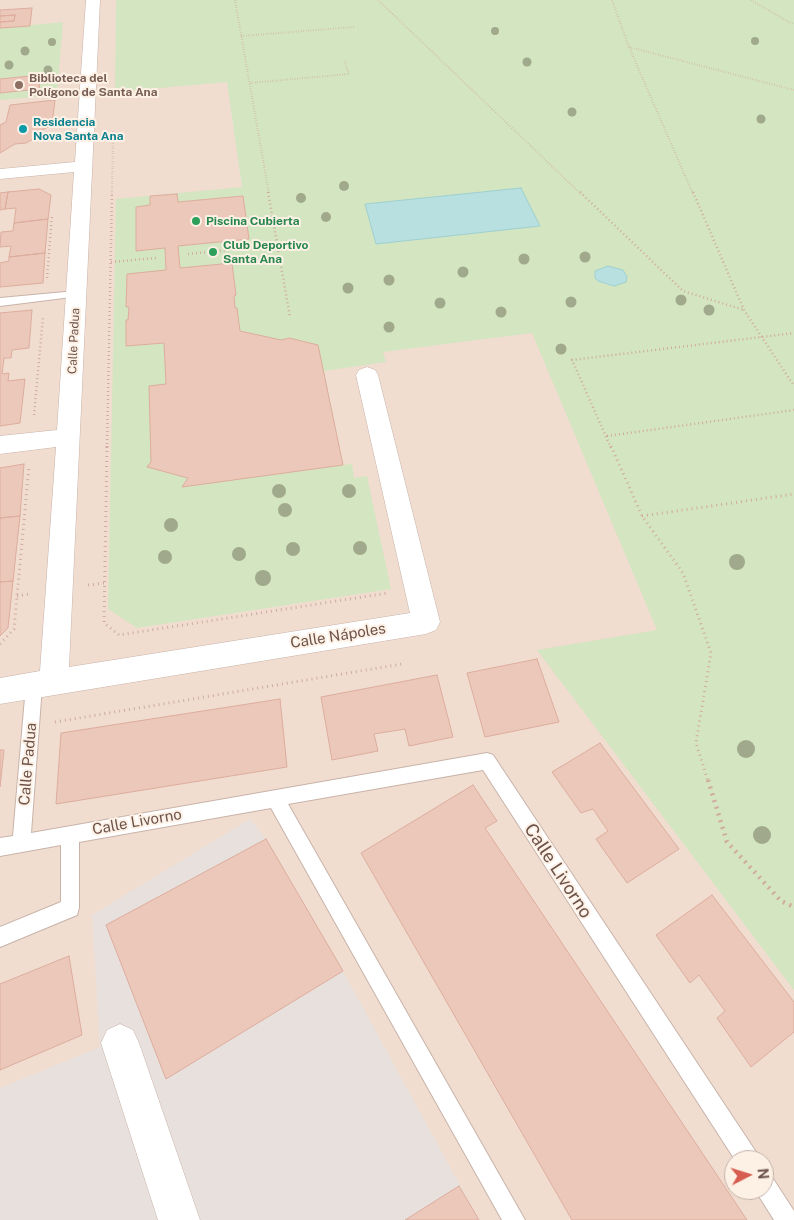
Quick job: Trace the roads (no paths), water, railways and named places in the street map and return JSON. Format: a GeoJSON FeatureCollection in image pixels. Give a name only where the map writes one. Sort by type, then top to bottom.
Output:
{"type":"FeatureCollection","features":[{"type":"Feature","properties":{"kind":"street","name":"Calle Padua"},"geometry":{"type":"LineString","coordinates":[[44,684],[68,437],[93,0]]}},
{"type":"Feature","properties":{"kind":"street"},"geometry":{"type":"LineString","coordinates":[[0,174],[84,166]]}},
{"type":"Feature","properties":{"kind":"street","name":"Calle Nápoles"},"geometry":{"type":"LineString","coordinates":[[0,691],[426,622],[367,375]]}},
{"type":"Feature","properties":{"kind":"street"},"geometry":{"type":"LineString","coordinates":[[0,445],[68,437]]}},
{"type":"Feature","properties":{"kind":"street"},"geometry":{"type":"LineString","coordinates":[[120,1043],[180,1220]]}},
{"type":"Feature","properties":{"kind":"lane"},"geometry":{"type":"LineString","coordinates":[[0,302],[76,294]]}},
{"type":"Feature","properties":{"kind":"lane","name":"Calle Padua"},"geometry":{"type":"LineString","coordinates":[[21,843],[31,726],[44,684]]}},
{"type":"Feature","properties":{"kind":"lane","name":"Calle Livorno"},"geometry":{"type":"LineString","coordinates":[[0,847],[487,761],[741,1150]]}},
{"type":"Feature","properties":{"kind":"lane"},"geometry":{"type":"LineString","coordinates":[[275,798],[514,1220]]}},
{"type":"Feature","properties":{"kind":"lane"},"geometry":{"type":"LineString","coordinates":[[0,937],[70,908],[70,834]]}},
{"type":"Feature","properties":{"kind":"lane"},"geometry":{"type":"LineString","coordinates":[[774,1200],[787,1220]]}},
{"type":"Feature","properties":{"kind":"water"},"geometry":{"type":"Polygon","coordinates":[[[521,188],[540,226],[376,244],[365,204],[521,188]]]}},
{"type":"Feature","properties":{"kind":"water"},"geometry":{"type":"Polygon","coordinates":[[[608,266],[623,270],[627,277],[626,282],[614,286],[598,281],[595,278],[595,271],[608,266]]]}},
{"type":"Feature","properties":{"kind":"place","name":"Biblioteca del Polígono de Santa Ana"},"geometry":{"type":"Point","coordinates":[19,85]}},
{"type":"Feature","properties":{"kind":"place","name":"Residencia Nova Santa Ana"},"geometry":{"type":"Point","coordinates":[23,129]}},
{"type":"Feature","properties":{"kind":"place","name":"Piscina Cubierta"},"geometry":{"type":"Point","coordinates":[196,221]}},
{"type":"Feature","properties":{"kind":"place","name":"Club Deportivo Santa Ana"},"geometry":{"type":"Point","coordinates":[213,252]}}]}
